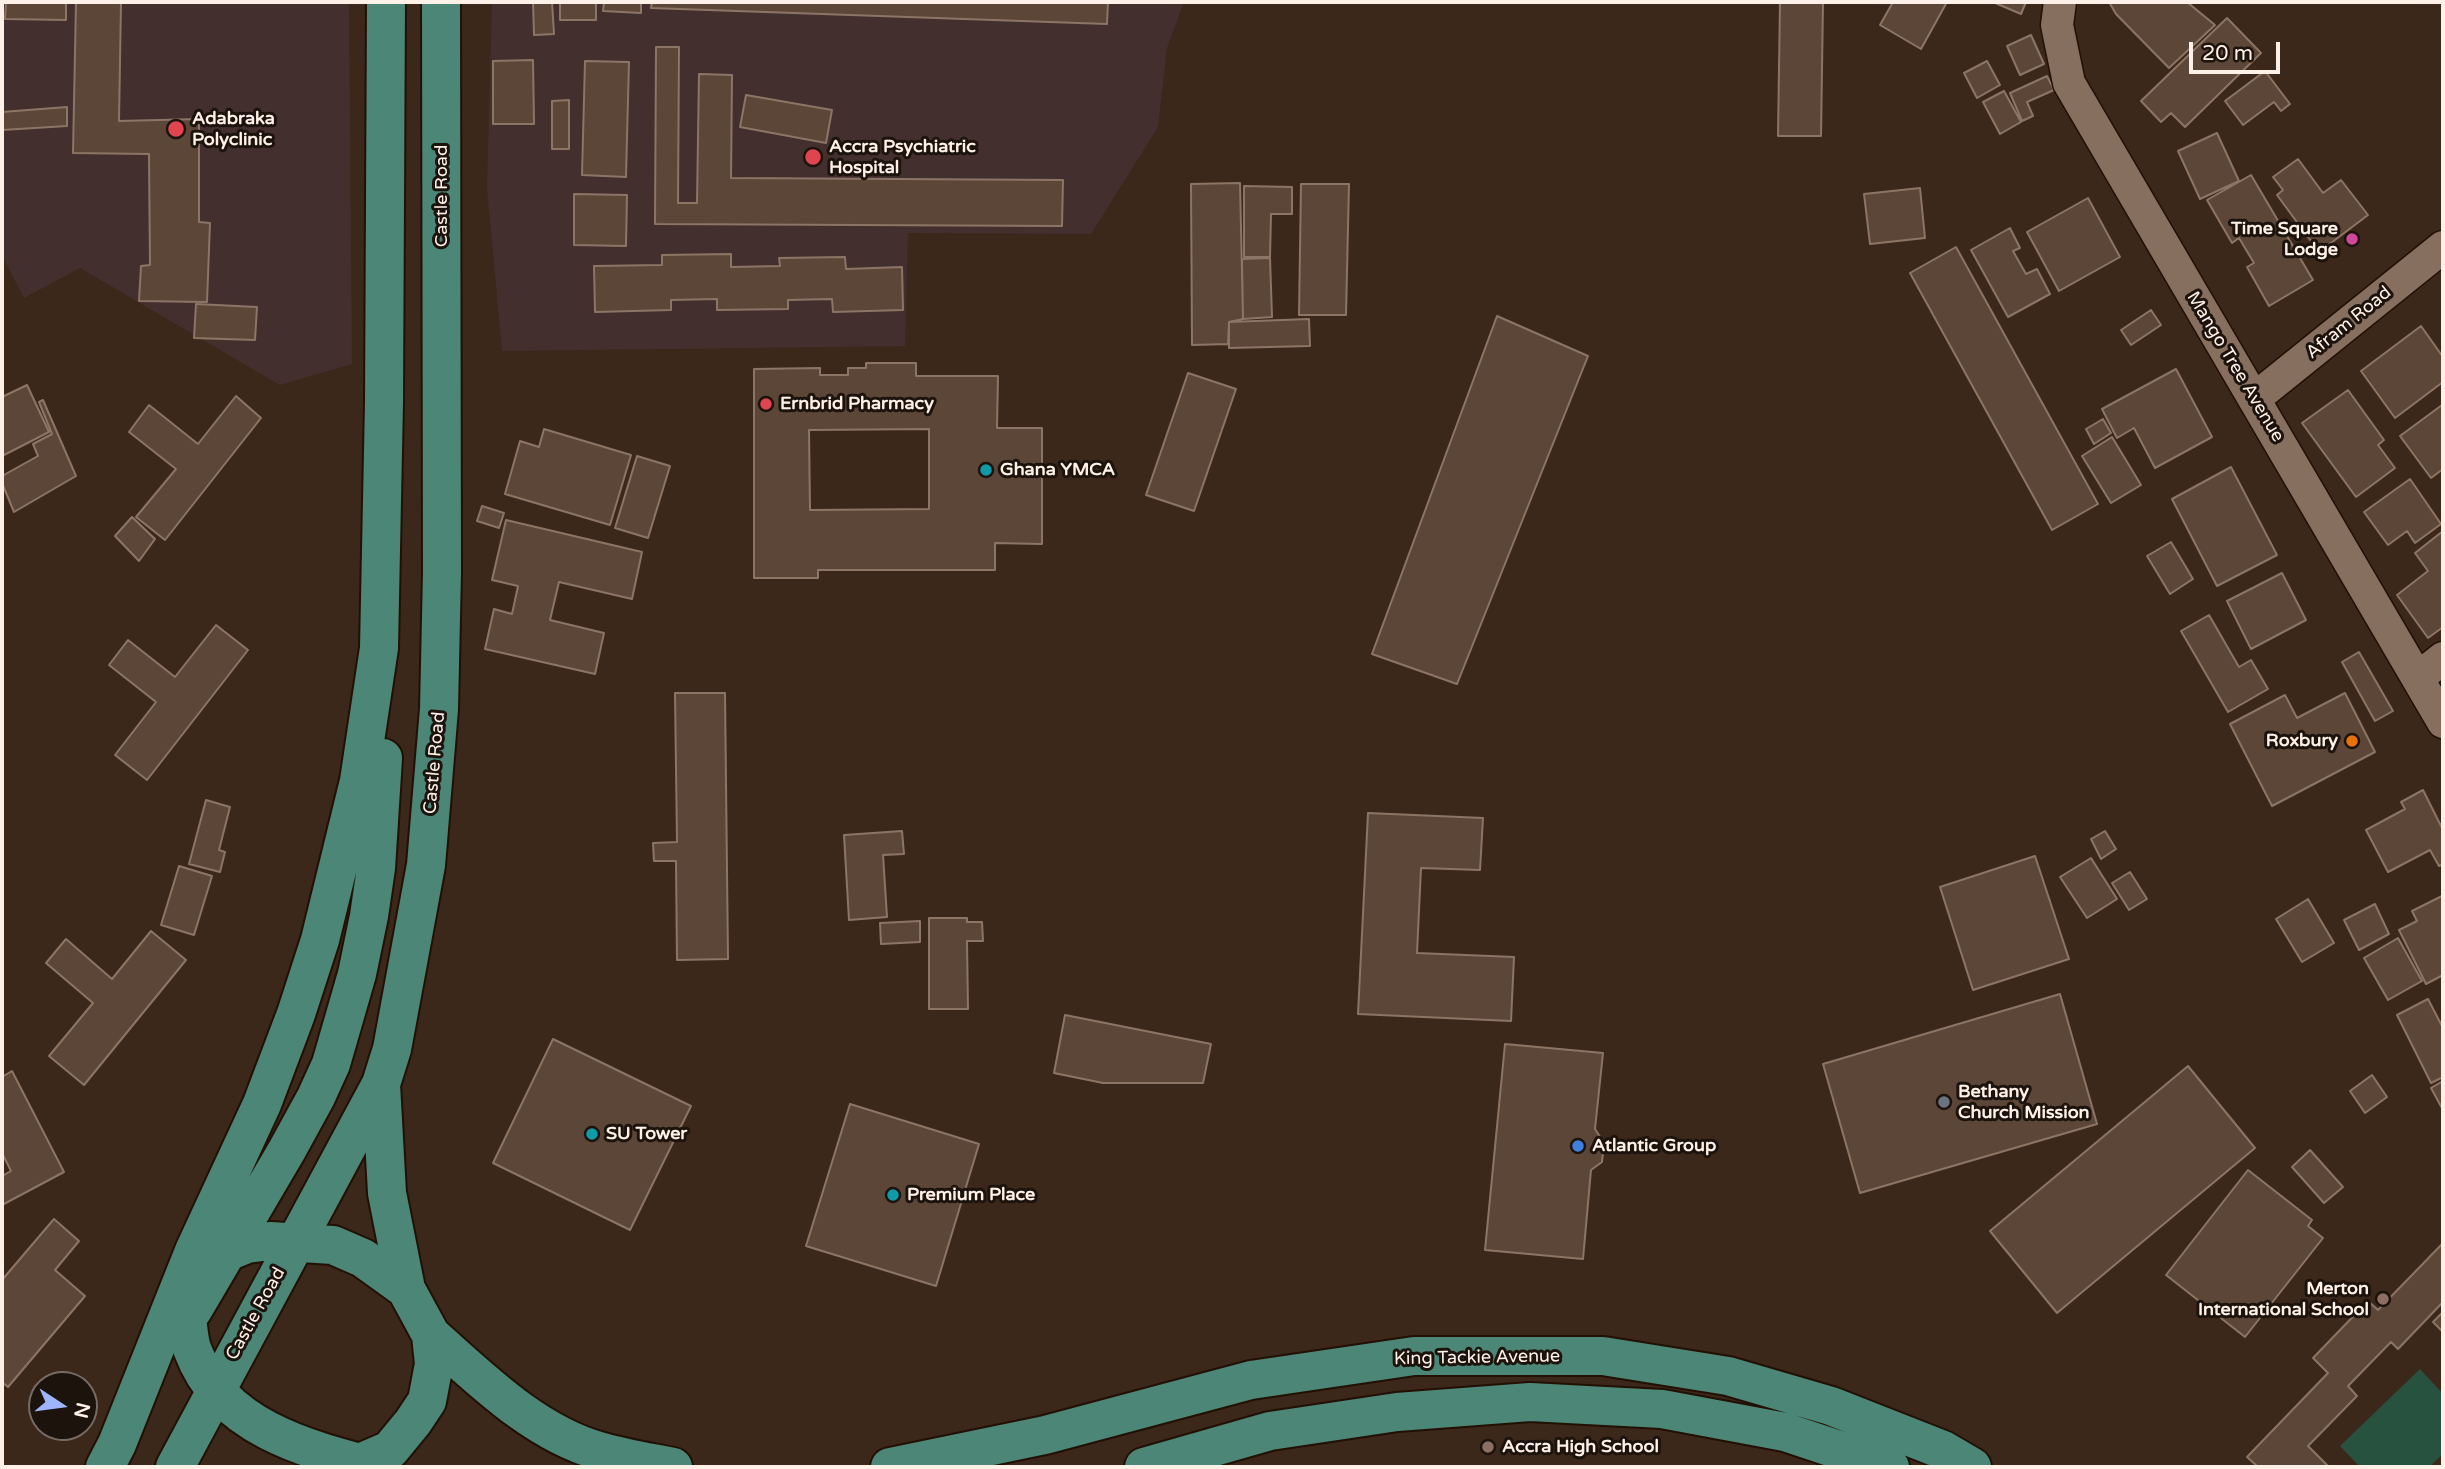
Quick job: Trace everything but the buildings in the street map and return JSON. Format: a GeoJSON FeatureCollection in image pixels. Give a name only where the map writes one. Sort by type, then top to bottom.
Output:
{"type":"FeatureCollection","features":[{"type":"Feature","properties":{"kind":"main road"},"geometry":{"type":"LineString","coordinates":[[111,1456],[225,1253],[317,1097],[331,1063],[357,974],[369,916],[383,766],[379,648],[384,402],[386,2]]}},
{"type":"Feature","properties":{"kind":"main road","name":"Castle Road"},"geometry":{"type":"LineString","coordinates":[[175,1467],[214,1390],[381,1084],[392,1049],[426,865],[439,709],[442,572],[442,2]]}},
{"type":"Feature","properties":{"kind":"main road"},"geometry":{"type":"LineString","coordinates":[[111,1456],[194,1251],[262,1104],[296,1014],[320,940],[359,781],[379,648]]}},
{"type":"Feature","properties":{"kind":"main road"},"geometry":{"type":"LineString","coordinates":[[381,1084],[387,1193],[406,1289],[431,1335],[493,1390],[550,1430],[597,1451],[673,1467]]}},
{"type":"Feature","properties":{"kind":"main road"},"geometry":{"type":"LineString","coordinates":[[225,1253],[247,1244],[296,1241],[333,1245],[363,1258],[406,1289]]}},
{"type":"Feature","properties":{"kind":"main road"},"geometry":{"type":"LineString","coordinates":[[187,1320],[192,1350],[214,1390],[270,1434],[340,1463],[390,1450],[413,1422],[427,1401],[434,1364],[431,1335]]}},
{"type":"Feature","properties":{"kind":"main road","name":"King Tackie Avenue"},"geometry":{"type":"LineString","coordinates":[[890,1467],[1045,1435],[1251,1380],[1413,1356],[1603,1356],[1728,1376],[1831,1406],[1943,1450],[1972,1467]]}},
{"type":"Feature","properties":{"kind":"main road"},"geometry":{"type":"LineString","coordinates":[[1144,1467],[1270,1431],[1397,1412],[1530,1402],[1662,1409],[1785,1432],[1891,1467]]}},
{"type":"Feature","properties":{"kind":"street","name":"Mango Tree Avenue"},"geometry":{"type":"LineString","coordinates":[[2060,2],[2057,25],[2069,83],[2443,722]]}},
{"type":"Feature","properties":{"kind":"street","name":"Afram Road"},"geometry":{"type":"LineString","coordinates":[[2254,399],[2443,247]]}},
{"type":"Feature","properties":{"kind":"street"},"geometry":{"type":"LineString","coordinates":[[2418,678],[2443,658]]}},
{"type":"Feature","properties":{"kind":"shaded area","name":"Adabraka Polyclinic"},"geometry":{"type":"Polygon","coordinates":[[[2,2],[349,2],[352,364],[280,385],[80,268],[24,298],[2,256],[2,2]]]}},
{"type":"Feature","properties":{"kind":"shaded area","name":"Accra Psychiatric Hospital"},"geometry":{"type":"Polygon","coordinates":[[[492,2],[1184,2],[1167,48],[1158,127],[1091,234],[908,233],[905,346],[502,351],[487,188],[492,2]]]}},
{"type":"Feature","properties":{"kind":"green space"},"geometry":{"type":"Polygon","coordinates":[[[2420,1369],[2443,1394],[2443,1454],[2429,1467],[2360,1467],[2340,1446],[2420,1369]]]}},
{"type":"Feature","properties":{"kind":"place","name":"Adabraka Polyclinic"},"geometry":{"type":"Point","coordinates":[176,129]}},
{"type":"Feature","properties":{"kind":"place","name":"Accra Psychiatric Hospital"},"geometry":{"type":"Point","coordinates":[813,157]}},
{"type":"Feature","properties":{"kind":"place","name":"Time Square Lodge"},"geometry":{"type":"Point","coordinates":[2352,239]}},
{"type":"Feature","properties":{"kind":"place","name":"Ernbrid Pharmacy"},"geometry":{"type":"Point","coordinates":[766,404]}},
{"type":"Feature","properties":{"kind":"place","name":"Ghana YMCA"},"geometry":{"type":"Point","coordinates":[986,470]}},
{"type":"Feature","properties":{"kind":"place","name":"Roxbury"},"geometry":{"type":"Point","coordinates":[2352,741]}},
{"type":"Feature","properties":{"kind":"place","name":"Bethany Church Mission"},"geometry":{"type":"Point","coordinates":[1944,1102]}},
{"type":"Feature","properties":{"kind":"place","name":"SU Tower"},"geometry":{"type":"Point","coordinates":[592,1134]}},
{"type":"Feature","properties":{"kind":"place","name":"Atlantic Group"},"geometry":{"type":"Point","coordinates":[1578,1146]}},
{"type":"Feature","properties":{"kind":"place","name":"Premium Place"},"geometry":{"type":"Point","coordinates":[893,1195]}},
{"type":"Feature","properties":{"kind":"place","name":"Merton International School"},"geometry":{"type":"Point","coordinates":[2383,1299]}},
{"type":"Feature","properties":{"kind":"place","name":"Accra High School"},"geometry":{"type":"Point","coordinates":[1488,1447]}}]}
